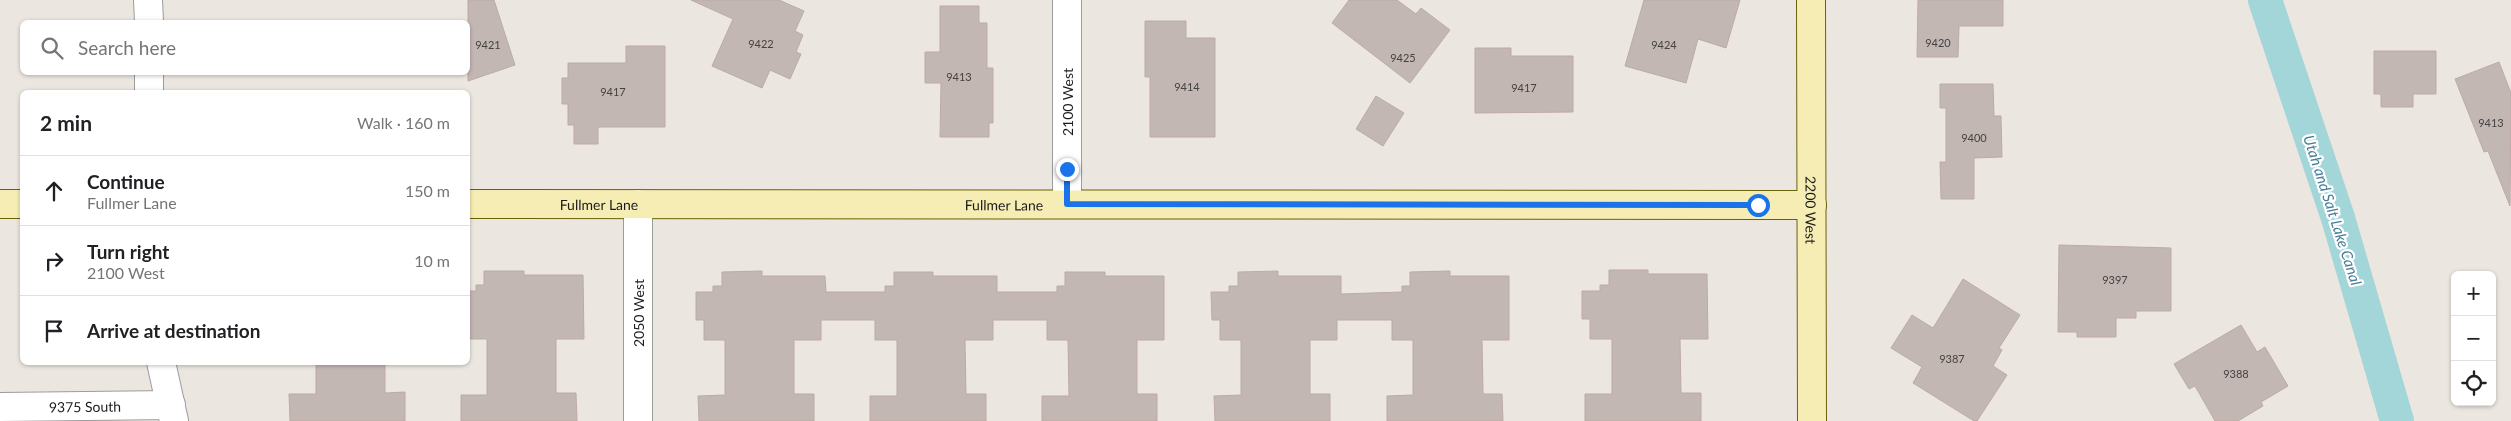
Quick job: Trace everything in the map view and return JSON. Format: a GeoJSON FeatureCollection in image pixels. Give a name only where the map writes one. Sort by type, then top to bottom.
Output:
{"type":"FeatureCollection","features":[{"type":"Feature","properties":{"kind":"street"},"geometry":{"type":"LineString","coordinates":[[148,0],[148,20]]}},
{"type":"Feature","properties":{"kind":"street","name":"2100 West"},"geometry":{"type":"LineString","coordinates":[[1067,0],[1067,204]]}},
{"type":"Feature","properties":{"kind":"street","name":"2200 West"},"geometry":{"type":"LineString","coordinates":[[1811,0],[1812,421]]}},
{"type":"Feature","properties":{"kind":"street"},"geometry":{"type":"LineString","coordinates":[[149,75],[149,90]]}},
{"type":"Feature","properties":{"kind":"street"},"geometry":{"type":"LineString","coordinates":[[0,204],[20,204]]}},
{"type":"Feature","properties":{"kind":"street","name":"Fullmer Lane"},"geometry":{"type":"LineString","coordinates":[[470,204],[1812,205]]}},
{"type":"Feature","properties":{"kind":"street","name":"2050 West"},"geometry":{"type":"LineString","coordinates":[[638,204],[638,421]]}},
{"type":"Feature","properties":{"kind":"street"},"geometry":{"type":"LineString","coordinates":[[162,365],[173,413]]}},
{"type":"Feature","properties":{"kind":"street","name":"9375 South"},"geometry":{"type":"LineString","coordinates":[[0,407],[173,413]]}},
{"type":"Feature","properties":{"kind":"building"},"geometry":{"type":"Polygon","coordinates":[[[468,0],[494,0],[515,65],[468,81],[468,75],[470,75],[470,20],[468,20],[468,0]]]}},
{"type":"Feature","properties":{"kind":"building"},"geometry":{"type":"Polygon","coordinates":[[[691,0],[779,0],[804,11],[795,31],[803,35],[796,52],[801,54],[790,79],[770,70],[762,88],[712,66],[733,19],[691,0]]]}},
{"type":"Feature","properties":{"kind":"building"},"geometry":{"type":"Polygon","coordinates":[[[1349,0],[1397,0],[1416,14],[1421,8],[1450,30],[1410,83],[1332,23],[1349,0]]]}},
{"type":"Feature","properties":{"kind":"building"},"geometry":{"type":"Polygon","coordinates":[[[1644,0],[1740,0],[1726,48],[1698,39],[1686,83],[1625,66],[1644,0]]]}},
{"type":"Feature","properties":{"kind":"building"},"geometry":{"type":"Polygon","coordinates":[[[1918,0],[2003,0],[2003,26],[1959,26],[1958,57],[1917,57],[1918,0]]]}},
{"type":"Feature","properties":{"kind":"building"},"geometry":{"type":"Polygon","coordinates":[[[940,6],[979,6],[979,23],[987,23],[987,68],[993,68],[993,123],[989,123],[989,137],[940,137],[941,83],[925,83],[925,52],[940,52],[940,6]]]}},
{"type":"Feature","properties":{"kind":"building"},"geometry":{"type":"Polygon","coordinates":[[[1145,21],[1186,21],[1186,38],[1215,38],[1215,137],[1150,137],[1150,77],[1145,77],[1145,21]]]}},
{"type":"Feature","properties":{"kind":"building"},"geometry":{"type":"Polygon","coordinates":[[[626,46],[665,46],[665,127],[598,127],[598,144],[574,144],[574,125],[568,125],[568,104],[562,104],[562,78],[568,78],[568,63],[626,63],[626,46]]]}},
{"type":"Feature","properties":{"kind":"building"},"geometry":{"type":"Polygon","coordinates":[[[1475,48],[1511,48],[1511,56],[1573,56],[1573,112],[1475,113],[1475,48]]]}},
{"type":"Feature","properties":{"kind":"building"},"geometry":{"type":"Polygon","coordinates":[[[2374,51],[2436,51],[2436,94],[2413,94],[2413,107],[2381,107],[2381,94],[2374,94],[2374,51]]]}},
{"type":"Feature","properties":{"kind":"building"},"geometry":{"type":"Polygon","coordinates":[[[2499,62],[2511,93],[2510,206],[2488,151],[2484,152],[2455,79],[2499,62]]]}},
{"type":"Feature","properties":{"kind":"building"},"geometry":{"type":"Polygon","coordinates":[[[1940,84],[1993,84],[1994,116],[2001,116],[2002,157],[1974,158],[1974,199],[1941,199],[1940,162],[1946,162],[1946,108],[1940,108],[1940,84]]]}},
{"type":"Feature","properties":{"kind":"building"},"geometry":{"type":"Polygon","coordinates":[[[1376,96],[1404,113],[1383,146],[1356,129],[1376,96]]]}},
{"type":"Feature","properties":{"kind":"building"},"geometry":{"type":"Polygon","coordinates":[[[2059,245],[2171,248],[2171,311],[2136,311],[2136,318],[2116,318],[2116,337],[2077,337],[2077,332],[2058,332],[2059,245]]]}},
{"type":"Feature","properties":{"kind":"building"},"geometry":{"type":"Polygon","coordinates":[[[1609,270],[1648,270],[1648,274],[1707,274],[1708,339],[1680,339],[1681,393],[1701,393],[1701,421],[1585,421],[1585,394],[1612,394],[1612,339],[1590,339],[1590,319],[1582,319],[1582,291],[1600,291],[1600,285],[1609,285],[1609,270]]]}},
{"type":"Feature","properties":{"kind":"building"},"geometry":{"type":"Polygon","coordinates":[[[484,271],[524,271],[524,275],[583,275],[584,339],[556,339],[556,393],[576,393],[577,421],[461,421],[461,395],[487,395],[487,339],[470,339],[470,291],[476,291],[476,285],[484,285],[484,271]]]}},
{"type":"Feature","properties":{"kind":"building"},"geometry":{"type":"Polygon","coordinates":[[[762,271],[762,276],[825,276],[826,292],[885,292],[885,286],[894,286],[894,272],[933,272],[933,276],[997,276],[997,292],[1057,292],[1057,286],[1065,286],[1065,272],[1105,272],[1105,276],[1164,276],[1164,340],[1137,340],[1137,394],[1157,394],[1157,421],[1042,421],[1042,396],[1069,396],[1068,340],[1047,340],[1047,320],[993,320],[993,340],[965,340],[966,394],[986,394],[986,421],[870,421],[870,396],[897,396],[897,340],[875,340],[875,320],[821,320],[821,340],[794,340],[794,394],[814,394],[814,421],[699,421],[698,396],[725,395],[725,340],[704,340],[704,320],[696,320],[696,292],[713,292],[713,286],[722,286],[722,272],[762,271]]]}},
{"type":"Feature","properties":{"kind":"building"},"geometry":{"type":"Polygon","coordinates":[[[1278,271],[1278,276],[1341,276],[1341,294],[1402,292],[1402,286],[1410,286],[1410,272],[1450,271],[1450,276],[1509,276],[1509,340],[1482,340],[1483,394],[1502,394],[1503,421],[1387,421],[1387,396],[1413,395],[1413,340],[1392,340],[1392,320],[1337,320],[1337,340],[1310,340],[1310,394],[1330,394],[1330,421],[1215,421],[1214,396],[1241,395],[1241,340],[1220,340],[1220,320],[1212,320],[1211,292],[1229,292],[1229,286],[1238,286],[1238,272],[1278,271]]]}},
{"type":"Feature","properties":{"kind":"building"},"geometry":{"type":"Polygon","coordinates":[[[1963,279],[2020,315],[1999,348],[2002,350],[1993,366],[2007,375],[1977,421],[1974,421],[1913,383],[1922,367],[1891,348],[1912,315],[1933,328],[1963,279]]]}},
{"type":"Feature","properties":{"kind":"building"},"geometry":{"type":"Polygon","coordinates":[[[2241,325],[2257,352],[2265,347],[2288,386],[2261,402],[2263,406],[2238,421],[2215,421],[2195,386],[2189,389],[2174,364],[2241,325]]]}},
{"type":"Feature","properties":{"kind":"building"},"geometry":{"type":"Polygon","coordinates":[[[316,365],[385,365],[385,393],[405,392],[405,421],[290,421],[289,394],[316,394],[316,365]]]}},
{"type":"Feature","properties":{"kind":"waterway","name":"Utah and Salt Lake Canal"},"geometry":{"type":"LineString","coordinates":[[2265,0],[2338,218],[2397,421]]}},
{"type":"Feature","properties":{"kind":"route"},"geometry":{"type":"LineString","coordinates":[[1067,169],[1067,204],[1758,205]]}}]}
